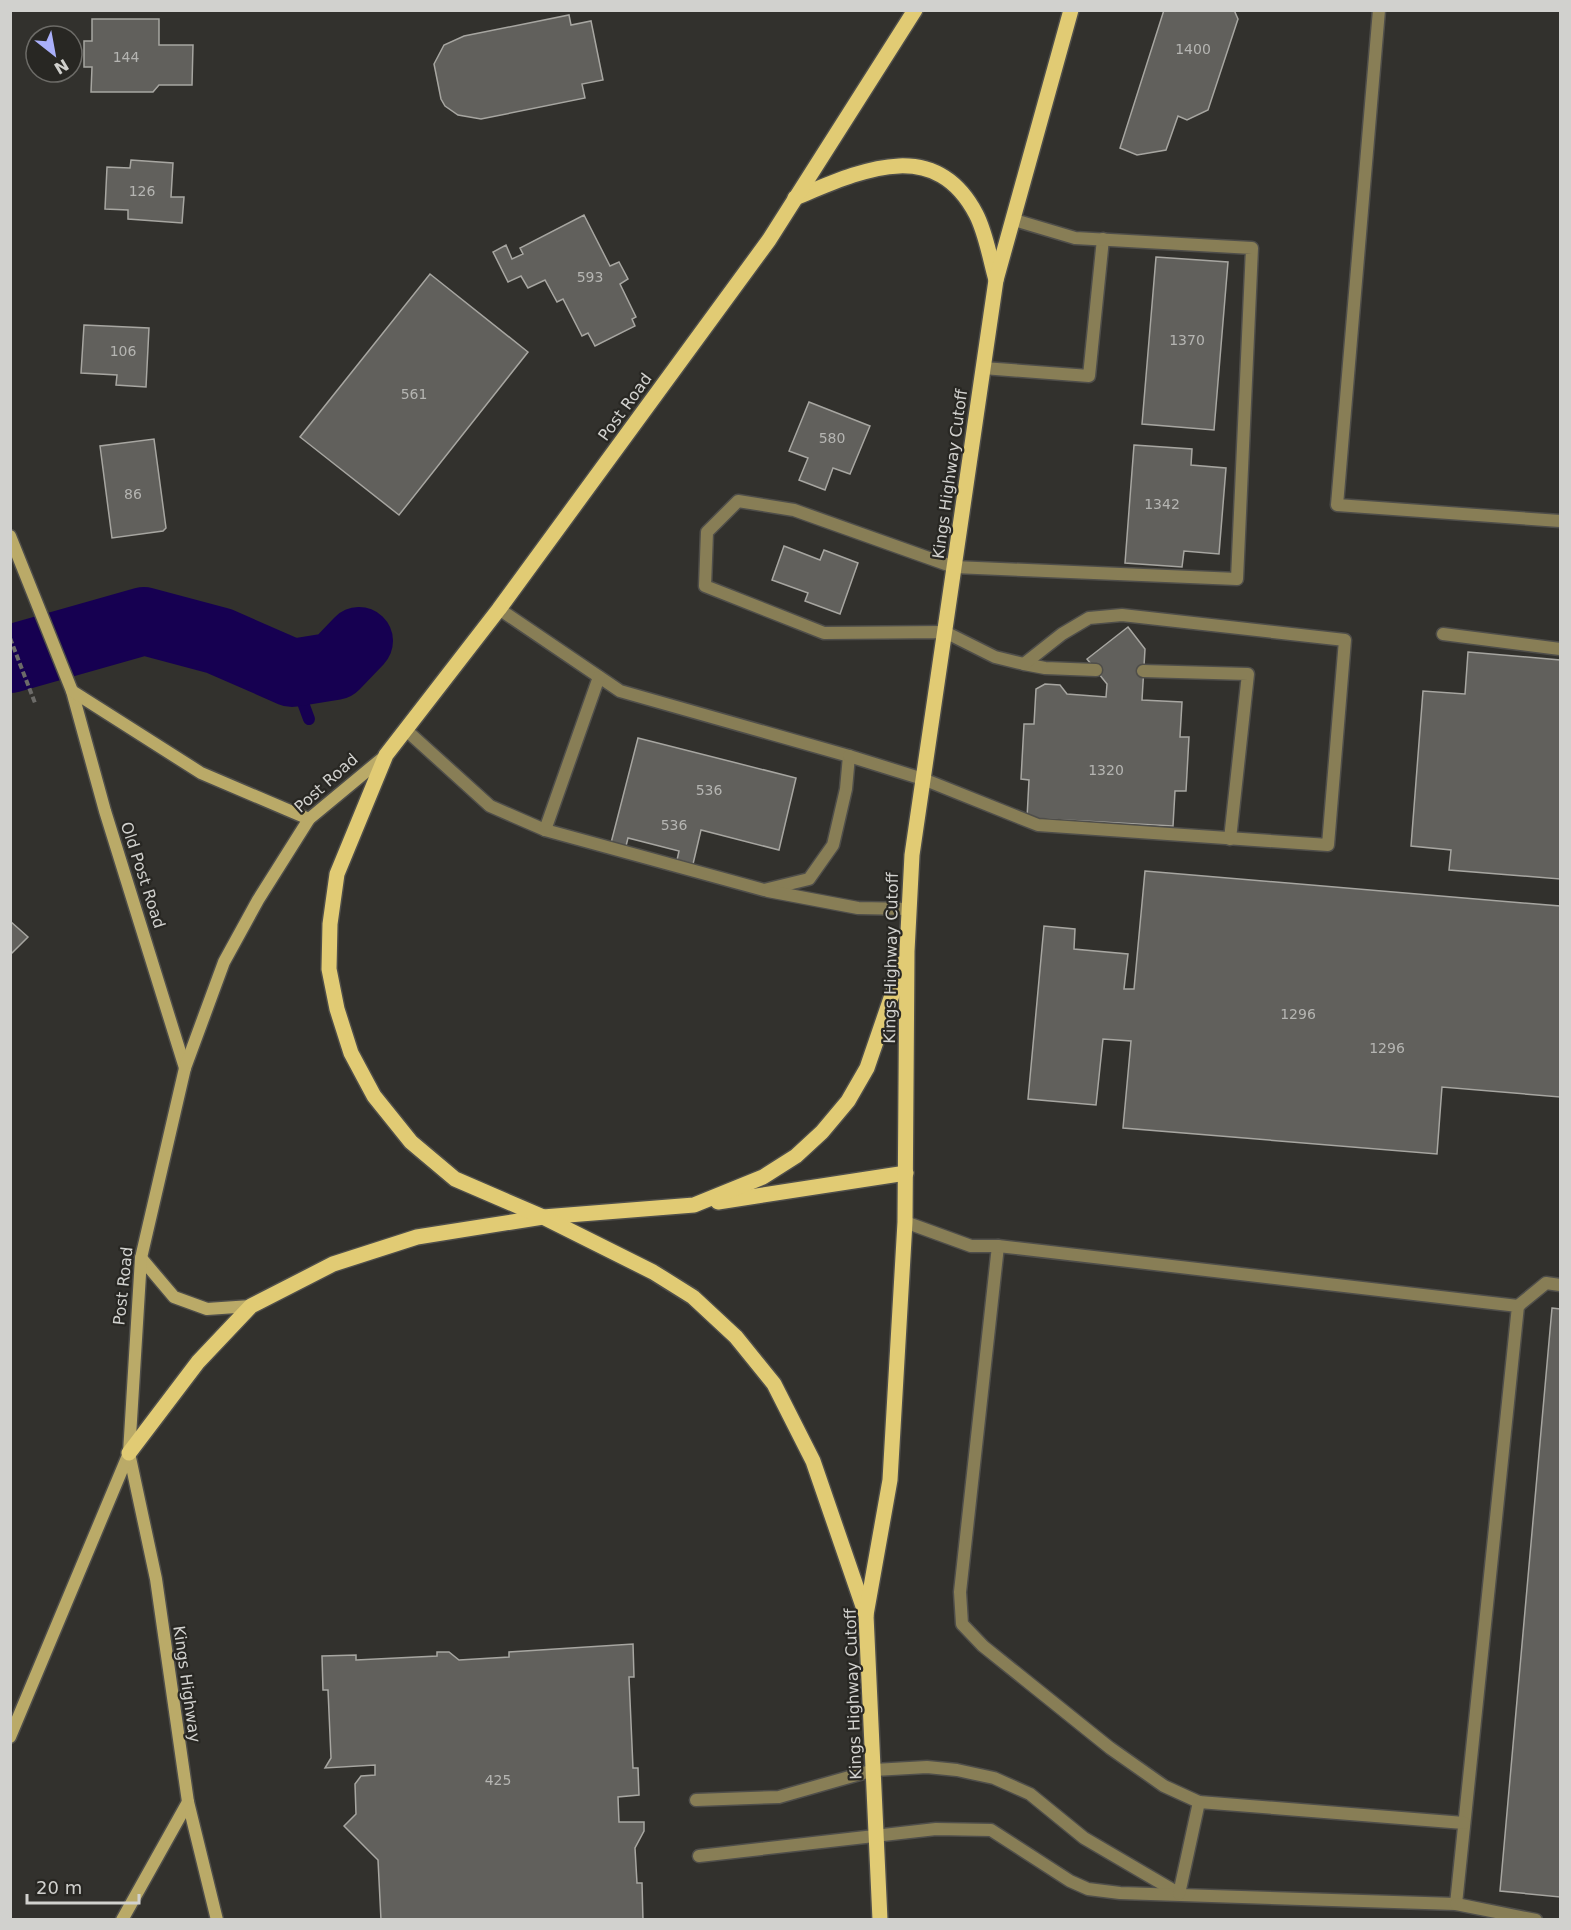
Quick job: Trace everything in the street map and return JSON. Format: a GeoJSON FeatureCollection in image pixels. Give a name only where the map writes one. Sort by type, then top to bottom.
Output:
{"type":"FeatureCollection","features":[{"type":"Feature","properties":{"kind":"main road","name":"Post Road"},"geometry":{"type":"LineString","coordinates":[[10,1737],[129,1453],[141,1258],[185,1068],[224,962],[258,900],[309,819],[386,755],[406,730],[499,609],[745,273],[915,10]]}},
{"type":"Feature","properties":{"kind":"main road","name":"Kings Highway Cutoff"},"geometry":{"type":"LineString","coordinates":[[880,1920],[866,1615],[890,1480],[905,1222],[907,951],[912,855],[996,280],[1071,10]]}},
{"type":"Feature","properties":{"kind":"main road"},"geometry":{"type":"LineString","coordinates":[[795,198],[859,172],[902,164],[929,169],[954,184],[976,214],[996,280]]}},
{"type":"Feature","properties":{"kind":"main road","name":"Old Post Road"},"geometry":{"type":"LineString","coordinates":[[10,536],[72,691],[105,811],[185,1068]]}},
{"type":"Feature","properties":{"kind":"main road"},"geometry":{"type":"LineString","coordinates":[[72,691],[201,773],[309,819]]}},
{"type":"Feature","properties":{"kind":"main road"},"geometry":{"type":"LineString","coordinates":[[386,755],[337,874],[330,924],[329,969],[351,1053],[375,1096],[411,1142],[455,1179],[543,1217],[653,1272],[693,1297],[736,1337],[774,1384],[813,1461],[866,1615]]}},
{"type":"Feature","properties":{"kind":"main road"},"geometry":{"type":"LineString","coordinates":[[694,1206],[763,1177],[796,1156],[822,1132],[848,1101],[867,1068],[907,951]]}},
{"type":"Feature","properties":{"kind":"main road"},"geometry":{"type":"LineString","coordinates":[[129,1453],[198,1362],[251,1306],[333,1264],[417,1237],[543,1217],[694,1206],[906,1173]]}},
{"type":"Feature","properties":{"kind":"main road"},"geometry":{"type":"LineString","coordinates":[[141,1258],[174,1297],[207,1309],[251,1306]]}},
{"type":"Feature","properties":{"kind":"main road","name":"Kings Highway"},"geometry":{"type":"LineString","coordinates":[[129,1453],[156,1580],[188,1802],[217,1920]]}},
{"type":"Feature","properties":{"kind":"main road"},"geometry":{"type":"LineString","coordinates":[[122,1920],[188,1802]]}},
{"type":"Feature","properties":{"kind":"lane"},"geometry":{"type":"LineString","coordinates":[[1379,10],[1337,505],[1560,521]]}},
{"type":"Feature","properties":{"kind":"lane"},"geometry":{"type":"LineString","coordinates":[[1014,220],[1075,238],[1252,248],[1240,465],[1237,579],[954,567],[794,510],[738,501],[707,532],[705,586],[825,633],[945,632],[995,657],[1045,668],[1096,670]]}},
{"type":"Feature","properties":{"kind":"lane"},"geometry":{"type":"LineString","coordinates":[[983,368],[1089,376],[1103,239]]}},
{"type":"Feature","properties":{"kind":"lane"},"geometry":{"type":"LineString","coordinates":[[499,609],[620,691],[923,779],[1038,825],[1328,846],[1345,640],[1122,615],[1089,618],[1062,634],[1024,664]]}},
{"type":"Feature","properties":{"kind":"lane"},"geometry":{"type":"LineString","coordinates":[[1443,634],[1560,649]]}},
{"type":"Feature","properties":{"kind":"lane"},"geometry":{"type":"LineString","coordinates":[[1143,671],[1248,674],[1230,839]]}},
{"type":"Feature","properties":{"kind":"lane"},"geometry":{"type":"LineString","coordinates":[[545,830],[599,677]]}},
{"type":"Feature","properties":{"kind":"lane"},"geometry":{"type":"LineString","coordinates":[[406,730],[490,806],[545,830],[764,890],[858,908],[909,909]]}},
{"type":"Feature","properties":{"kind":"lane"},"geometry":{"type":"LineString","coordinates":[[764,890],[809,879],[833,845],[846,789],[849,756]]}},
{"type":"Feature","properties":{"kind":"lane"},"geometry":{"type":"LineString","coordinates":[[905,1222],[971,1246],[998,1246],[1518,1306]]}},
{"type":"Feature","properties":{"kind":"lane"},"geometry":{"type":"LineString","coordinates":[[998,1246],[960,1592],[962,1624],[983,1646],[1110,1749],[1164,1786],[1200,1802],[1464,1823]]}},
{"type":"Feature","properties":{"kind":"lane"},"geometry":{"type":"LineString","coordinates":[[1456,1904],[1518,1306],[1546,1283],[1560,1285]]}},
{"type":"Feature","properties":{"kind":"lane"},"geometry":{"type":"LineString","coordinates":[[696,1800],[779,1797],[874,1770],[927,1767],[957,1770],[1003,1782],[1030,1794],[1084,1838],[1179,1894]]}},
{"type":"Feature","properties":{"kind":"lane"},"geometry":{"type":"LineString","coordinates":[[1179,1894],[1200,1802]]}},
{"type":"Feature","properties":{"kind":"lane"},"geometry":{"type":"LineString","coordinates":[[699,1856],[796,1847],[936,1829],[991,1830],[1070,1881],[1088,1889],[1120,1893],[1456,1904],[1536,1920]]}},
{"type":"Feature","properties":{"kind":"path"},"geometry":{"type":"LineString","coordinates":[[10,638],[35,703]]}},
{"type":"Feature","properties":{"kind":"building"},"geometry":{"type":"Polygon","coordinates":[[[1164,10],[1234,10],[1238,19],[1208,110],[1187,120],[1178,116],[1166,150],[1137,155],[1120,148],[1164,10]]]}},
{"type":"Feature","properties":{"kind":"building"},"geometry":{"type":"Polygon","coordinates":[[[569,15],[571,25],[591,21],[603,80],[582,84],[585,98],[481,119],[458,115],[445,106],[441,99],[434,64],[444,45],[464,36],[569,15]]]}},
{"type":"Feature","properties":{"kind":"building"},"geometry":{"type":"Polygon","coordinates":[[[92,19],[159,19],[159,45],[193,45],[192,85],[159,85],[153,92],[91,92],[92,67],[84,67],[84,41],[92,41],[92,19]]]}},
{"type":"Feature","properties":{"kind":"building"},"geometry":{"type":"Polygon","coordinates":[[[131,160],[173,163],[171,197],[184,197],[182,223],[128,219],[128,210],[105,209],[107,167],[130,168],[131,160]]]}},
{"type":"Feature","properties":{"kind":"building"},"geometry":{"type":"Polygon","coordinates":[[[584,215],[610,266],[619,262],[628,279],[620,284],[636,317],[632,319],[635,326],[595,346],[588,333],[582,336],[563,299],[557,302],[545,280],[528,288],[521,276],[508,282],[493,252],[506,245],[512,259],[523,254],[520,248],[584,215]]]}},
{"type":"Feature","properties":{"kind":"building"},"geometry":{"type":"Polygon","coordinates":[[[1156,257],[1228,262],[1214,430],[1142,424],[1156,257]]]}},
{"type":"Feature","properties":{"kind":"building"},"geometry":{"type":"Polygon","coordinates":[[[430,274],[528,352],[399,515],[300,437],[430,274]]]}},
{"type":"Feature","properties":{"kind":"building"},"geometry":{"type":"Polygon","coordinates":[[[84,325],[149,328],[146,387],[116,385],[117,375],[81,373],[84,325]]]}},
{"type":"Feature","properties":{"kind":"building"},"geometry":{"type":"Polygon","coordinates":[[[809,402],[870,426],[850,474],[833,468],[825,490],[799,480],[808,458],[789,451],[809,402]]]}},
{"type":"Feature","properties":{"kind":"building"},"geometry":{"type":"Polygon","coordinates":[[[154,439],[166,528],[163,531],[112,538],[100,446],[154,439]]]}},
{"type":"Feature","properties":{"kind":"building"},"geometry":{"type":"Polygon","coordinates":[[[1134,445],[1192,449],[1191,465],[1226,468],[1219,554],[1184,551],[1182,567],[1125,563],[1134,445]]]}},
{"type":"Feature","properties":{"kind":"building"},"geometry":{"type":"Polygon","coordinates":[[[784,546],[820,560],[824,550],[858,563],[840,614],[805,601],[808,593],[772,580],[784,546]]]}},
{"type":"Feature","properties":{"kind":"building"},"geometry":{"type":"Polygon","coordinates":[[[1128,627],[1145,649],[1142,700],[1182,702],[1180,737],[1189,737],[1186,791],[1175,791],[1173,826],[1027,818],[1029,780],[1021,779],[1024,724],[1034,724],[1036,689],[1045,684],[1060,685],[1067,694],[1106,697],[1107,684],[1087,659],[1128,627]]]}},
{"type":"Feature","properties":{"kind":"building"},"geometry":{"type":"Polygon","coordinates":[[[1468,652],[1560,660],[1560,879],[1449,870],[1451,850],[1411,846],[1423,691],[1465,694],[1468,652]]]}},
{"type":"Feature","properties":{"kind":"building"},"geometry":{"type":"Polygon","coordinates":[[[638,738],[796,778],[779,850],[701,830],[693,864],[677,860],[679,851],[628,838],[626,846],[611,843],[638,738]]]}},
{"type":"Feature","properties":{"kind":"building"},"geometry":{"type":"Polygon","coordinates":[[[1145,871],[1560,906],[1560,1097],[1442,1087],[1437,1154],[1123,1128],[1131,1041],[1103,1039],[1096,1105],[1028,1099],[1044,926],[1075,929],[1074,949],[1128,954],[1124,989],[1134,989],[1145,871]]]}},
{"type":"Feature","properties":{"kind":"building"},"geometry":{"type":"Polygon","coordinates":[[[10,921],[28,937],[10,955],[10,921]]]}},
{"type":"Feature","properties":{"kind":"building"},"geometry":{"type":"Polygon","coordinates":[[[1552,1308],[1560,1309],[1560,1897],[1500,1891],[1552,1308]]]}},
{"type":"Feature","properties":{"kind":"building"},"geometry":{"type":"Polygon","coordinates":[[[633,1644],[634,1677],[629,1677],[633,1768],[638,1768],[639,1795],[618,1797],[619,1822],[644,1822],[644,1831],[635,1848],[637,1883],[642,1883],[643,1920],[381,1920],[378,1860],[344,1826],[356,1814],[355,1784],[361,1776],[375,1775],[375,1765],[325,1768],[331,1758],[328,1690],[323,1690],[322,1656],[356,1655],[356,1660],[437,1656],[437,1652],[449,1652],[459,1660],[509,1657],[509,1652],[633,1644]]]}},
{"type":"Feature","properties":{"kind":"waterway"},"geometry":{"type":"LineString","coordinates":[[10,659],[144,621],[219,641],[292,673],[335,666],[359,641]]}},
{"type":"Feature","properties":{"kind":"waterway"},"geometry":{"type":"LineString","coordinates":[[292,673],[309,719]]}}]}
